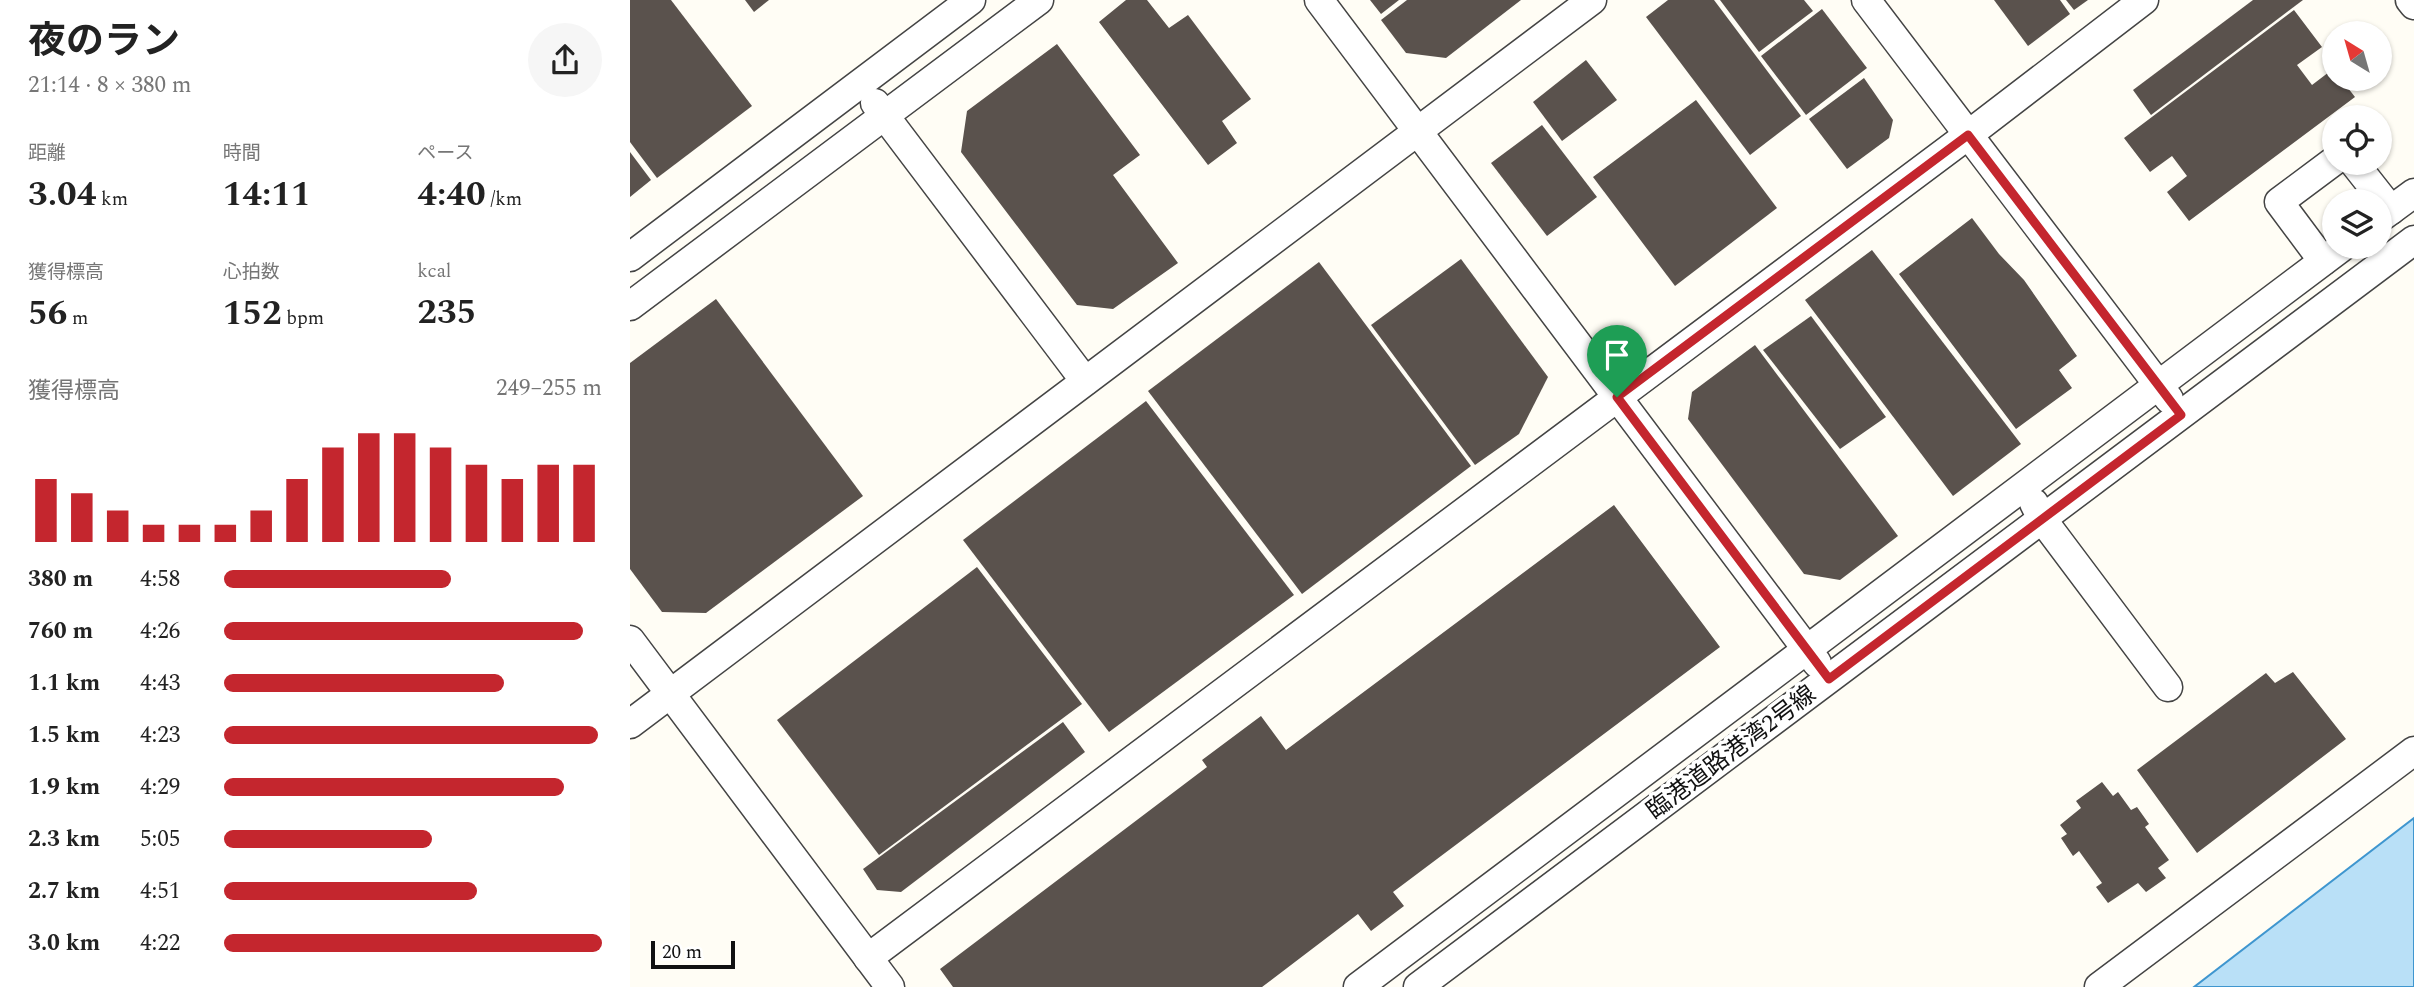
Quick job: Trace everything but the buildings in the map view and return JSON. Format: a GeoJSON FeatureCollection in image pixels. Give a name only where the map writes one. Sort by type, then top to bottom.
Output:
{"type":"FeatureCollection","features":[{"type":"Feature","properties":{"kind":"street"},"geometry":{"type":"LineString","coordinates":[[630,257],[971,0]]}},
{"type":"Feature","properties":{"kind":"street"},"geometry":{"type":"LineString","coordinates":[[630,306],[1040,0]]}},
{"type":"Feature","properties":{"kind":"street"},"geometry":{"type":"LineString","coordinates":[[1320,0],[1829,679]]}},
{"type":"Feature","properties":{"kind":"street"},"geometry":{"type":"LineString","coordinates":[[630,724],[1592,0]]}},
{"type":"Feature","properties":{"kind":"street"},"geometry":{"type":"LineString","coordinates":[[1866,0],[2181,415]]}},
{"type":"Feature","properties":{"kind":"street"},"geometry":{"type":"LineString","coordinates":[[868,958],[1968,135],[2144,0]]}},
{"type":"Feature","properties":{"kind":"street"},"geometry":{"type":"LineString","coordinates":[[2410,0],[2414,5]]}},
{"type":"Feature","properties":{"kind":"street"},"geometry":{"type":"LineString","coordinates":[[860,84],[1085,381]]}},
{"type":"Feature","properties":{"kind":"street"},"geometry":{"type":"LineString","coordinates":[[2322,170],[2279,202],[2322,243]]}},
{"type":"Feature","properties":{"kind":"street"},"geometry":{"type":"LineString","coordinates":[[2392,209],[2414,193]]}},
{"type":"Feature","properties":{"kind":"street","name":"臨港道路港湾2号線"},"geometry":{"type":"LineString","coordinates":[[1418,987],[2414,240]]}},
{"type":"Feature","properties":{"kind":"street","name":"臨港道路港湾2号線"},"geometry":{"type":"LineString","coordinates":[[1361,986],[2326,259]]}},
{"type":"Feature","properties":{"kind":"street"},"geometry":{"type":"LineString","coordinates":[[2026,484],[2042,519],[2168,687]]}},
{"type":"Feature","properties":{"kind":"street"},"geometry":{"type":"LineString","coordinates":[[630,640],[890,987]]}},
{"type":"Feature","properties":{"kind":"street"},"geometry":{"type":"LineString","coordinates":[[2099,987],[2414,751]]}},
{"type":"Feature","properties":{"kind":"street"},"geometry":{"type":"LineString","coordinates":[[1395,960],[1418,987]]}},
{"type":"Feature","properties":{"kind":"water"},"geometry":{"type":"Polygon","coordinates":[[[2414,818],[2414,987],[2194,987],[2414,818]]]}},
{"type":"Feature","properties":{"kind":"route"},"geometry":{"type":"LineString","coordinates":[[1968,135],[2181,415],[1829,679],[1617,397],[1968,135]]}}]}
